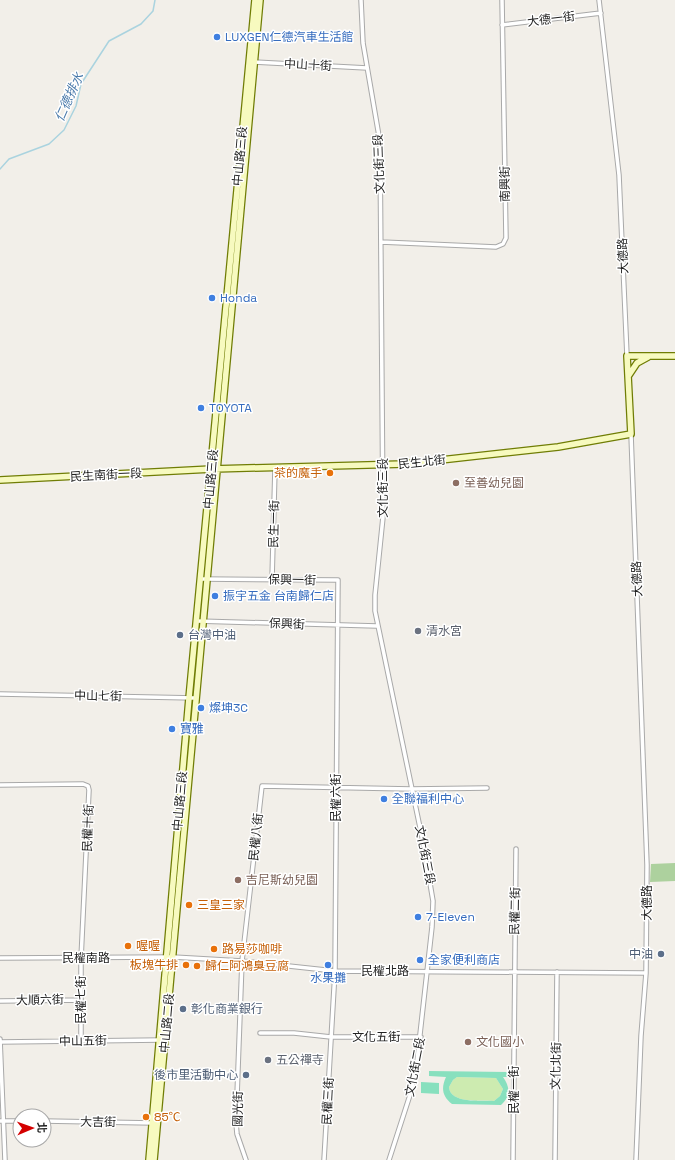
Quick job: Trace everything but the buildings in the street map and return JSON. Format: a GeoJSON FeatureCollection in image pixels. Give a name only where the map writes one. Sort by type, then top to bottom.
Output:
{"type":"FeatureCollection","features":[{"type":"Feature","properties":{"kind":"main road","name":"中山路三段"},"geometry":{"type":"LineString","coordinates":[[252,62],[255,0]]}},
{"type":"Feature","properties":{"kind":"main road","name":"中山路三段"},"geometry":{"type":"LineString","coordinates":[[170,957],[192,698],[215,469],[252,62],[260,0]]}},
{"type":"Feature","properties":{"kind":"main road"},"geometry":{"type":"LineString","coordinates":[[627,356],[675,356]]}},
{"type":"Feature","properties":{"kind":"main road","name":"大德路"},"geometry":{"type":"LineString","coordinates":[[627,356],[631,434]]}},
{"type":"Feature","properties":{"kind":"main road"},"geometry":{"type":"LineString","coordinates":[[628,378],[637,363],[653,356]]}},
{"type":"Feature","properties":{"kind":"main road","name":"民生北街"},"geometry":{"type":"LineString","coordinates":[[215,469],[383,465],[558,447],[600,441],[631,434]]}},
{"type":"Feature","properties":{"kind":"main road","name":"民生南街一段"},"geometry":{"type":"LineString","coordinates":[[0,480],[215,469]]}},
{"type":"Feature","properties":{"kind":"main road","name":"中山路二段"},"geometry":{"type":"LineString","coordinates":[[149,1160],[170,957]]}},
{"type":"Feature","properties":{"kind":"main road","name":"中山路二段"},"geometry":{"type":"LineString","coordinates":[[154,1160],[162,1040]]}},
{"type":"Feature","properties":{"kind":"street","name":"文化街三段"},"geometry":{"type":"LineString","coordinates":[[361,0],[361,30],[380,142],[383,529],[374,603],[377,626],[432,889],[432,927],[428,972]]}},
{"type":"Feature","properties":{"kind":"street","name":"南興街"},"geometry":{"type":"LineString","coordinates":[[381,242],[496,247],[503,244],[506,238],[502,0]]}},
{"type":"Feature","properties":{"kind":"street","name":"大德路"},"geometry":{"type":"LineString","coordinates":[[599,0],[619,175],[627,356]]}},
{"type":"Feature","properties":{"kind":"street","name":"大德一街"},"geometry":{"type":"LineString","coordinates":[[502,25],[601,13]]}},
{"type":"Feature","properties":{"kind":"street","name":"中山十街"},"geometry":{"type":"LineString","coordinates":[[252,62],[367,68]]}},
{"type":"Feature","properties":{"kind":"street","name":"大德路"},"geometry":{"type":"LineString","coordinates":[[631,434],[647,865],[646,973],[641,1044],[636,1160]]}},
{"type":"Feature","properties":{"kind":"street","name":"民生一街"},"geometry":{"type":"LineString","coordinates":[[272,580],[275,468]]}},
{"type":"Feature","properties":{"kind":"street","name":"保興一街"},"geometry":{"type":"LineString","coordinates":[[204,579],[338,580],[337,625]]}},
{"type":"Feature","properties":{"kind":"street","name":"保興街"},"geometry":{"type":"LineString","coordinates":[[200,621],[377,626]]}},
{"type":"Feature","properties":{"kind":"street","name":"民權六街"},"geometry":{"type":"LineString","coordinates":[[335,971],[337,625]]}},
{"type":"Feature","properties":{"kind":"street","name":"中山七街"},"geometry":{"type":"LineString","coordinates":[[0,694],[192,698]]}},
{"type":"Feature","properties":{"kind":"street","name":"民權十街"},"geometry":{"type":"LineString","coordinates":[[0,785],[83,784],[88,786],[89,824],[81,958]]}},
{"type":"Feature","properties":{"kind":"street","name":"民權八街"},"geometry":{"type":"LineString","coordinates":[[242,962],[262,786],[336,787]]}},
{"type":"Feature","properties":{"kind":"street"},"geometry":{"type":"LineString","coordinates":[[336,787],[411,789],[487,788]]}},
{"type":"Feature","properties":{"kind":"street","name":"民權二街"},"geometry":{"type":"LineString","coordinates":[[514,972],[516,849]]}},
{"type":"Feature","properties":{"kind":"street","name":"民權北路"},"geometry":{"type":"LineString","coordinates":[[170,957],[335,971],[646,973]]}},
{"type":"Feature","properties":{"kind":"street","name":"民權南路"},"geometry":{"type":"LineString","coordinates":[[0,958],[170,957]]}},
{"type":"Feature","properties":{"kind":"street","name":"民權七街"},"geometry":{"type":"LineString","coordinates":[[81,958],[81,1041]]}},
{"type":"Feature","properties":{"kind":"street","name":"國光街"},"geometry":{"type":"LineString","coordinates":[[242,962],[236,1123],[239,1141],[246,1160]]}},
{"type":"Feature","properties":{"kind":"street","name":"民權三街"},"geometry":{"type":"LineString","coordinates":[[324,1160],[335,971]]}},
{"type":"Feature","properties":{"kind":"street","name":"文化街二段"},"geometry":{"type":"LineString","coordinates":[[388,1160],[410,1095],[421,1037],[428,972]]}},
{"type":"Feature","properties":{"kind":"street","name":"民權一街"},"geometry":{"type":"LineString","coordinates":[[513,1160],[514,972]]}},
{"type":"Feature","properties":{"kind":"street","name":"文化北街"},"geometry":{"type":"LineString","coordinates":[[555,1160],[557,972]]}},
{"type":"Feature","properties":{"kind":"street","name":"大順六街"},"geometry":{"type":"LineString","coordinates":[[0,1001],[81,1000]]}},
{"type":"Feature","properties":{"kind":"street","name":"文化五街"},"geometry":{"type":"LineString","coordinates":[[260,1033],[294,1033],[331,1037],[421,1037]]}},
{"type":"Feature","properties":{"kind":"street"},"geometry":{"type":"LineString","coordinates":[[0,1039],[2,1121],[5,1160]]}},
{"type":"Feature","properties":{"kind":"street","name":"中山五街"},"geometry":{"type":"LineString","coordinates":[[0,1042],[162,1040]]}},
{"type":"Feature","properties":{"kind":"street","name":"大吉街"},"geometry":{"type":"LineString","coordinates":[[52,1122],[153,1123]]}},
{"type":"Feature","properties":{"kind":"green space"},"geometry":{"type":"Polygon","coordinates":[[[675,863],[675,881],[650,882],[651,864],[675,863]]]}},
{"type":"Feature","properties":{"kind":"green space"},"geometry":{"type":"Polygon","coordinates":[[[429,1071],[508,1072],[508,1077],[503,1077],[507,1084],[508,1095],[501,1105],[452,1104],[443,1092],[443,1085],[446,1077],[429,1076],[429,1071]],[[457,1077],[453,1080],[449,1087],[451,1092],[460,1099],[494,1101],[500,1096],[503,1089],[496,1078],[457,1077]]]}},
{"type":"Feature","properties":{"kind":"green space"},"geometry":{"type":"Polygon","coordinates":[[[457,1077],[496,1078],[503,1089],[500,1096],[494,1101],[460,1099],[451,1092],[449,1087],[453,1080],[457,1077]]]}},
{"type":"Feature","properties":{"kind":"green space"},"geometry":{"type":"Polygon","coordinates":[[[421,1082],[439,1083],[439,1094],[421,1093],[421,1082]]]}},
{"type":"Feature","properties":{"kind":"waterway","name":"仁德排水"},"geometry":{"type":"LineString","coordinates":[[0,169],[9,159],[49,144],[64,130],[76,106],[81,84],[109,41],[141,24],[153,11],[155,0]]}},
{"type":"Feature","properties":{"kind":"place","name":"LUXGEN仁德汽車生活館"},"geometry":{"type":"Point","coordinates":[217,37]}},
{"type":"Feature","properties":{"kind":"place","name":"Honda"},"geometry":{"type":"Point","coordinates":[212,298]}},
{"type":"Feature","properties":{"kind":"place","name":"TOYOTA"},"geometry":{"type":"Point","coordinates":[201,408]}},
{"type":"Feature","properties":{"kind":"place","name":"茶的魔手"},"geometry":{"type":"Point","coordinates":[330,473]}},
{"type":"Feature","properties":{"kind":"place","name":"至善幼兒園"},"geometry":{"type":"Point","coordinates":[456,483]}},
{"type":"Feature","properties":{"kind":"place","name":"振宇五金 台南歸仁店"},"geometry":{"type":"Point","coordinates":[215,596]}},
{"type":"Feature","properties":{"kind":"place","name":"清水宮"},"geometry":{"type":"Point","coordinates":[418,631]}},
{"type":"Feature","properties":{"kind":"place","name":"台灣中油"},"geometry":{"type":"Point","coordinates":[180,635]}},
{"type":"Feature","properties":{"kind":"place","name":"燦坤3C"},"geometry":{"type":"Point","coordinates":[201,708]}},
{"type":"Feature","properties":{"kind":"place","name":"寶雅"},"geometry":{"type":"Point","coordinates":[172,729]}},
{"type":"Feature","properties":{"kind":"place","name":"全聯福利中心"},"geometry":{"type":"Point","coordinates":[384,799]}},
{"type":"Feature","properties":{"kind":"place","name":"吉尼斯幼兒園"},"geometry":{"type":"Point","coordinates":[238,880]}},
{"type":"Feature","properties":{"kind":"place","name":"三皇三家"},"geometry":{"type":"Point","coordinates":[189,905]}},
{"type":"Feature","properties":{"kind":"place","name":"7-Eleven"},"geometry":{"type":"Point","coordinates":[418,917]}},
{"type":"Feature","properties":{"kind":"place","name":"喔喔"},"geometry":{"type":"Point","coordinates":[128,946]}},
{"type":"Feature","properties":{"kind":"place","name":"路易莎咖啡"},"geometry":{"type":"Point","coordinates":[214,949]}},
{"type":"Feature","properties":{"kind":"place","name":"中油"},"geometry":{"type":"Point","coordinates":[661,954]}},
{"type":"Feature","properties":{"kind":"place","name":"全家便利商店"},"geometry":{"type":"Point","coordinates":[420,960]}},
{"type":"Feature","properties":{"kind":"place","name":"板塊牛排"},"geometry":{"type":"Point","coordinates":[186,965]}},
{"type":"Feature","properties":{"kind":"place","name":"水果攤"},"geometry":{"type":"Point","coordinates":[328,965]}},
{"type":"Feature","properties":{"kind":"place","name":"歸仁阿鴻臭豆腐"},"geometry":{"type":"Point","coordinates":[197,966]}},
{"type":"Feature","properties":{"kind":"place","name":"彰化商業銀行"},"geometry":{"type":"Point","coordinates":[183,1009]}},
{"type":"Feature","properties":{"kind":"place","name":"文化國小"},"geometry":{"type":"Point","coordinates":[468,1042]}},
{"type":"Feature","properties":{"kind":"place","name":"五公禪寺"},"geometry":{"type":"Point","coordinates":[268,1060]}},
{"type":"Feature","properties":{"kind":"place","name":"後市里活動中心"},"geometry":{"type":"Point","coordinates":[246,1075]}},
{"type":"Feature","properties":{"kind":"place","name":"85℃"},"geometry":{"type":"Point","coordinates":[146,1117]}}]}
